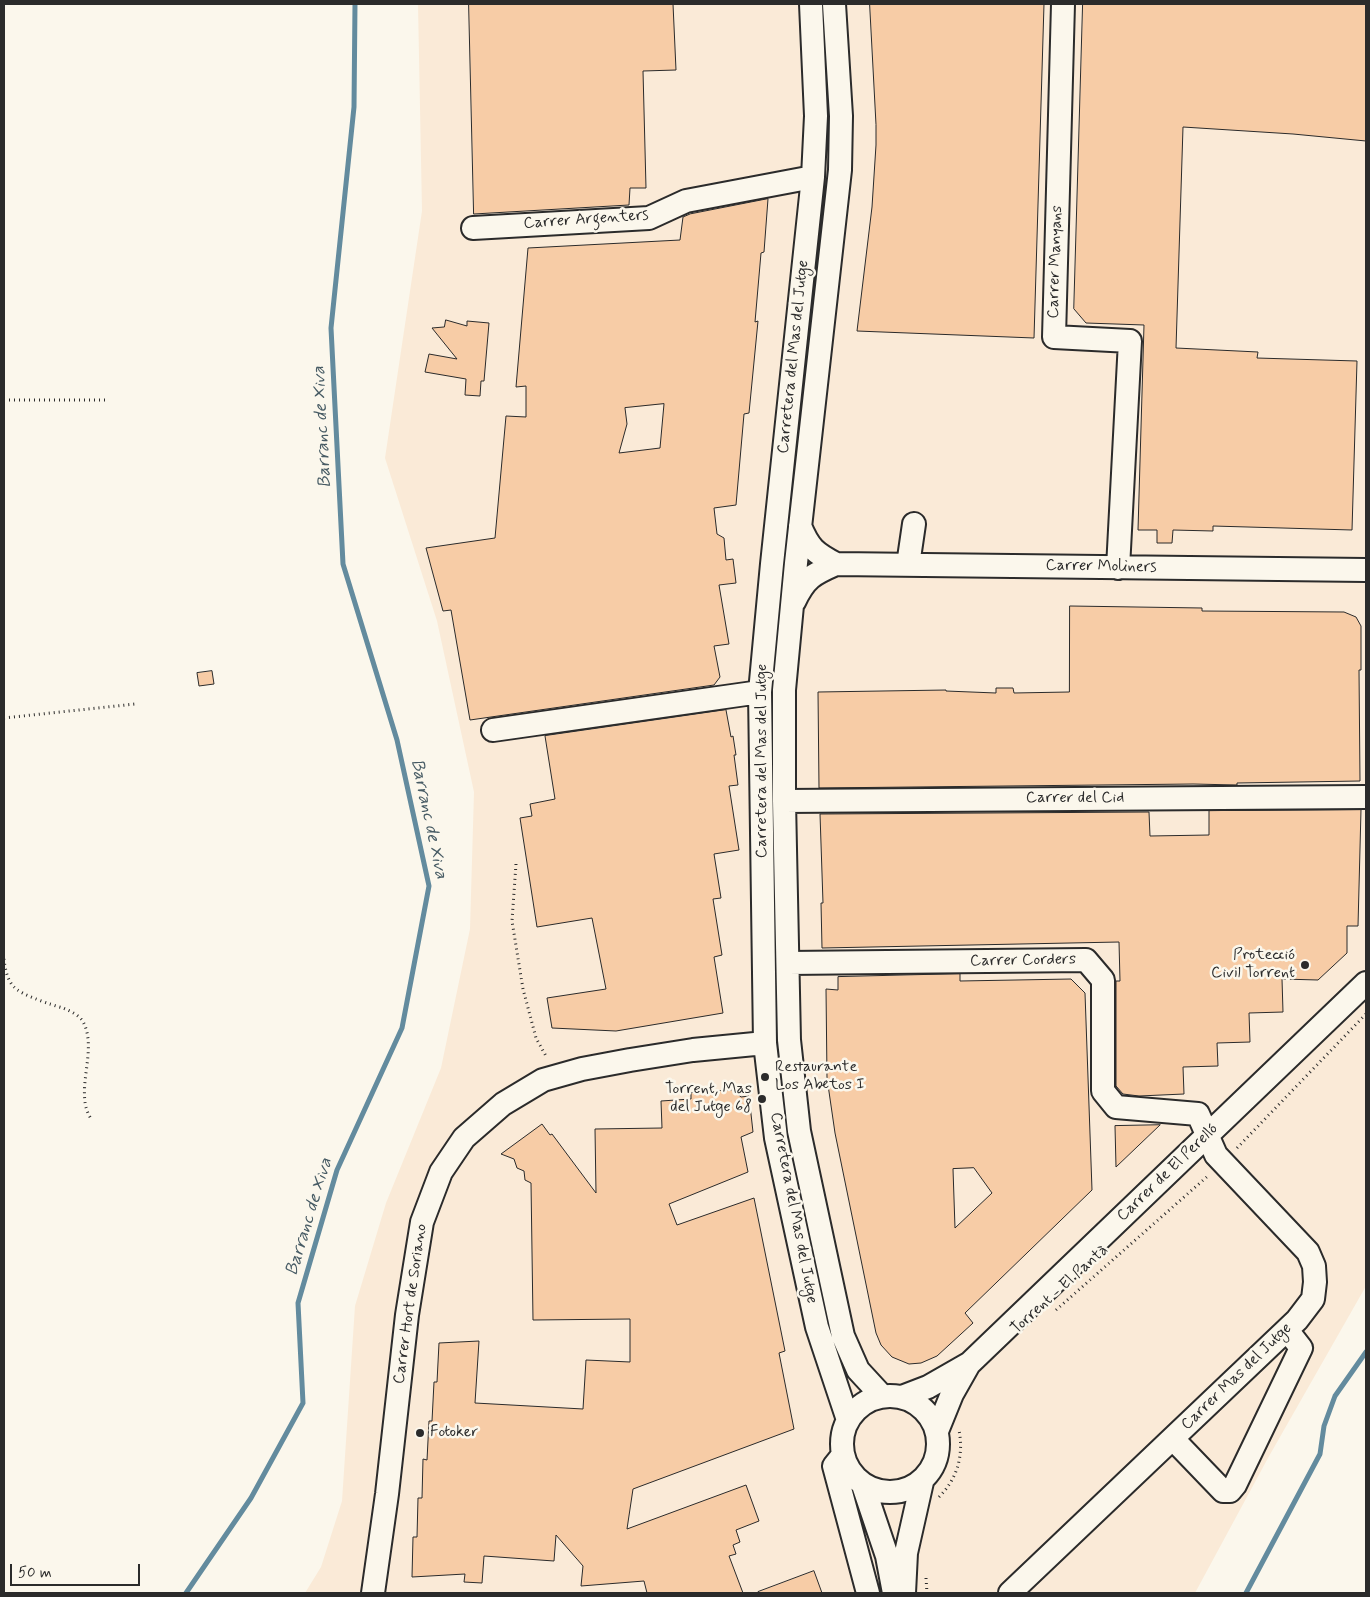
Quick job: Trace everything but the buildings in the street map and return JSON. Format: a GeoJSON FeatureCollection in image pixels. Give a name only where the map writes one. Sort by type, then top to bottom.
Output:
{"type":"FeatureCollection","features":[{"type":"Feature","properties":{"kind":"street","name":"Carretera del Mas del Jutge"},"geometry":{"type":"LineString","coordinates":[[811,4],[816,116],[813,177],[760,692],[765,1043],[776,1138],[815,1318],[848,1420]]}},
{"type":"Feature","properties":{"kind":"street","name":"Carretera del Mas del Jutge"},"geometry":{"type":"LineString","coordinates":[[834,4],[841,116],[840,170],[800,526],[784,690],[784,801],[789,1040],[800,1131],[843,1336],[858,1370],[892,1397]]}},
{"type":"Feature","properties":{"kind":"street","name":"Carrer Manyans"},"geometry":{"type":"LineString","coordinates":[[1063,4],[1054,337],[1130,341],[1118,568]]}},
{"type":"Feature","properties":{"kind":"street","name":"Carrer Argenters"},"geometry":{"type":"LineString","coordinates":[[473,228],[649,218],[686,201],[813,177]]}},
{"type":"Feature","properties":{"kind":"street"},"geometry":{"type":"LineString","coordinates":[[908,565],[914,524]]}},
{"type":"Feature","properties":{"kind":"street"},"geometry":{"type":"LineString","coordinates":[[800,526],[812,548],[836,564]]}},
{"type":"Feature","properties":{"kind":"street","name":"Carrer Moliners"},"geometry":{"type":"LineString","coordinates":[[792,605],[802,585],[822,570],[836,564],[1366,570]]}},
{"type":"Feature","properties":{"kind":"street"},"geometry":{"type":"LineString","coordinates":[[493,730],[760,692]]}},
{"type":"Feature","properties":{"kind":"street","name":"Carrer del Cid"},"geometry":{"type":"LineString","coordinates":[[784,801],[1366,797]]}},
{"type":"Feature","properties":{"kind":"street","name":"Carrer Corders"},"geometry":{"type":"LineString","coordinates":[[788,963],[1086,960],[1102,980],[1104,1091],[1116,1107],[1198,1114],[1208,1134]]}},
{"type":"Feature","properties":{"kind":"street","name":"Carrer de El Perelló"},"geometry":{"type":"LineString","coordinates":[[970,1363],[1366,983]]}},
{"type":"Feature","properties":{"kind":"street","name":"Carrer Hort de Soriano"},"geometry":{"type":"LineString","coordinates":[[373,1593],[387,1494],[407,1315],[422,1222],[441,1172],[464,1138],[503,1104],[543,1080],[592,1068],[675,1053],[765,1043]]}},
{"type":"Feature","properties":{"kind":"street","name":"Carrer Mas del Jutge"},"geometry":{"type":"LineString","coordinates":[[1010,1593],[1287,1330],[1313,1299],[1314,1266],[1308,1252],[1216,1155],[1208,1134]]}},
{"type":"Feature","properties":{"kind":"street"},"geometry":{"type":"LineString","coordinates":[[1173,1439],[1223,1491],[1230,1491],[1235,1486],[1301,1348],[1287,1330]]}},
{"type":"Feature","properties":{"kind":"street"},"geometry":{"type":"LineString","coordinates":[[922,1482],[908,1490],[893,1493],[877,1492],[863,1485],[850,1472],[843,1455],[842,1437],[848,1420],[857,1409],[868,1401],[892,1397],[928,1387],[970,1363]]}},
{"type":"Feature","properties":{"kind":"street"},"geometry":{"type":"LineString","coordinates":[[937,1431],[952,1394],[970,1363]]}},
{"type":"Feature","properties":{"kind":"street"},"geometry":{"type":"LineString","coordinates":[[892,1397],[917,1404],[930,1416],[937,1431],[938,1450],[933,1467],[922,1482],[906,1553],[904,1593]]}},
{"type":"Feature","properties":{"kind":"street"},"geometry":{"type":"LineString","coordinates":[[843,1455],[834,1466],[868,1593]]}},
{"type":"Feature","properties":{"kind":"street"},"geometry":{"type":"LineString","coordinates":[[863,1485],[887,1556],[894,1593]]}},
{"type":"Feature","properties":{"kind":"path"},"geometry":{"type":"LineString","coordinates":[[4,400],[109,400]]}},
{"type":"Feature","properties":{"kind":"path"},"geometry":{"type":"LineString","coordinates":[[4,718],[136,704]]}},
{"type":"Feature","properties":{"kind":"path"},"geometry":{"type":"LineString","coordinates":[[516,864],[512,921],[523,989],[536,1038],[557,1076]]}},
{"type":"Feature","properties":{"kind":"path"},"geometry":{"type":"LineString","coordinates":[[4,959],[6,971],[14,987],[36,999],[72,1012],[81,1019],[86,1031],[88,1045],[85,1103],[87,1114],[92,1120]]}},
{"type":"Feature","properties":{"kind":"path","name":"Torrent - El Pantà"},"geometry":{"type":"LineString","coordinates":[[1051,1314],[1223,1162],[1366,1014]]}},
{"type":"Feature","properties":{"kind":"path"},"geometry":{"type":"LineString","coordinates":[[935,1500],[952,1481],[959,1466],[962,1442],[959,1429]]}},
{"type":"Feature","properties":{"kind":"path"},"geometry":{"type":"LineString","coordinates":[[926,1575],[927,1593]]}},
{"type":"Feature","properties":{"kind":"shaded area"},"geometry":{"type":"Polygon","coordinates":[[[418,4],[1366,4],[1366,1286],[1268,1458],[1195,1593],[305,1593],[321,1567],[342,1501],[355,1306],[386,1203],[441,1068],[470,929],[474,792],[437,621],[385,458],[422,211],[418,4]]]}},
{"type":"Feature","properties":{"kind":"waterway","name":"Barranc de Xiva"},"geometry":{"type":"LineString","coordinates":[[186,1593],[251,1498],[303,1403],[298,1303],[337,1170],[402,1028],[429,886],[397,740],[343,564],[331,328],[354,107],[355,4]]}},
{"type":"Feature","properties":{"kind":"waterway"},"geometry":{"type":"LineString","coordinates":[[1246,1593],[1320,1454],[1324,1426],[1335,1396],[1366,1352]]}},
{"type":"Feature","properties":{"kind":"place","name":"Protecció Civil Torrent"},"geometry":{"type":"Point","coordinates":[1305,965]}},
{"type":"Feature","properties":{"kind":"place","name":"Restaurante Los Abetos I"},"geometry":{"type":"Point","coordinates":[765,1077]}},
{"type":"Feature","properties":{"kind":"place","name":"Torrent, Mas del Jutge 68"},"geometry":{"type":"Point","coordinates":[762,1099]}},
{"type":"Feature","properties":{"kind":"place","name":"Fotoker"},"geometry":{"type":"Point","coordinates":[420,1433]}}]}
